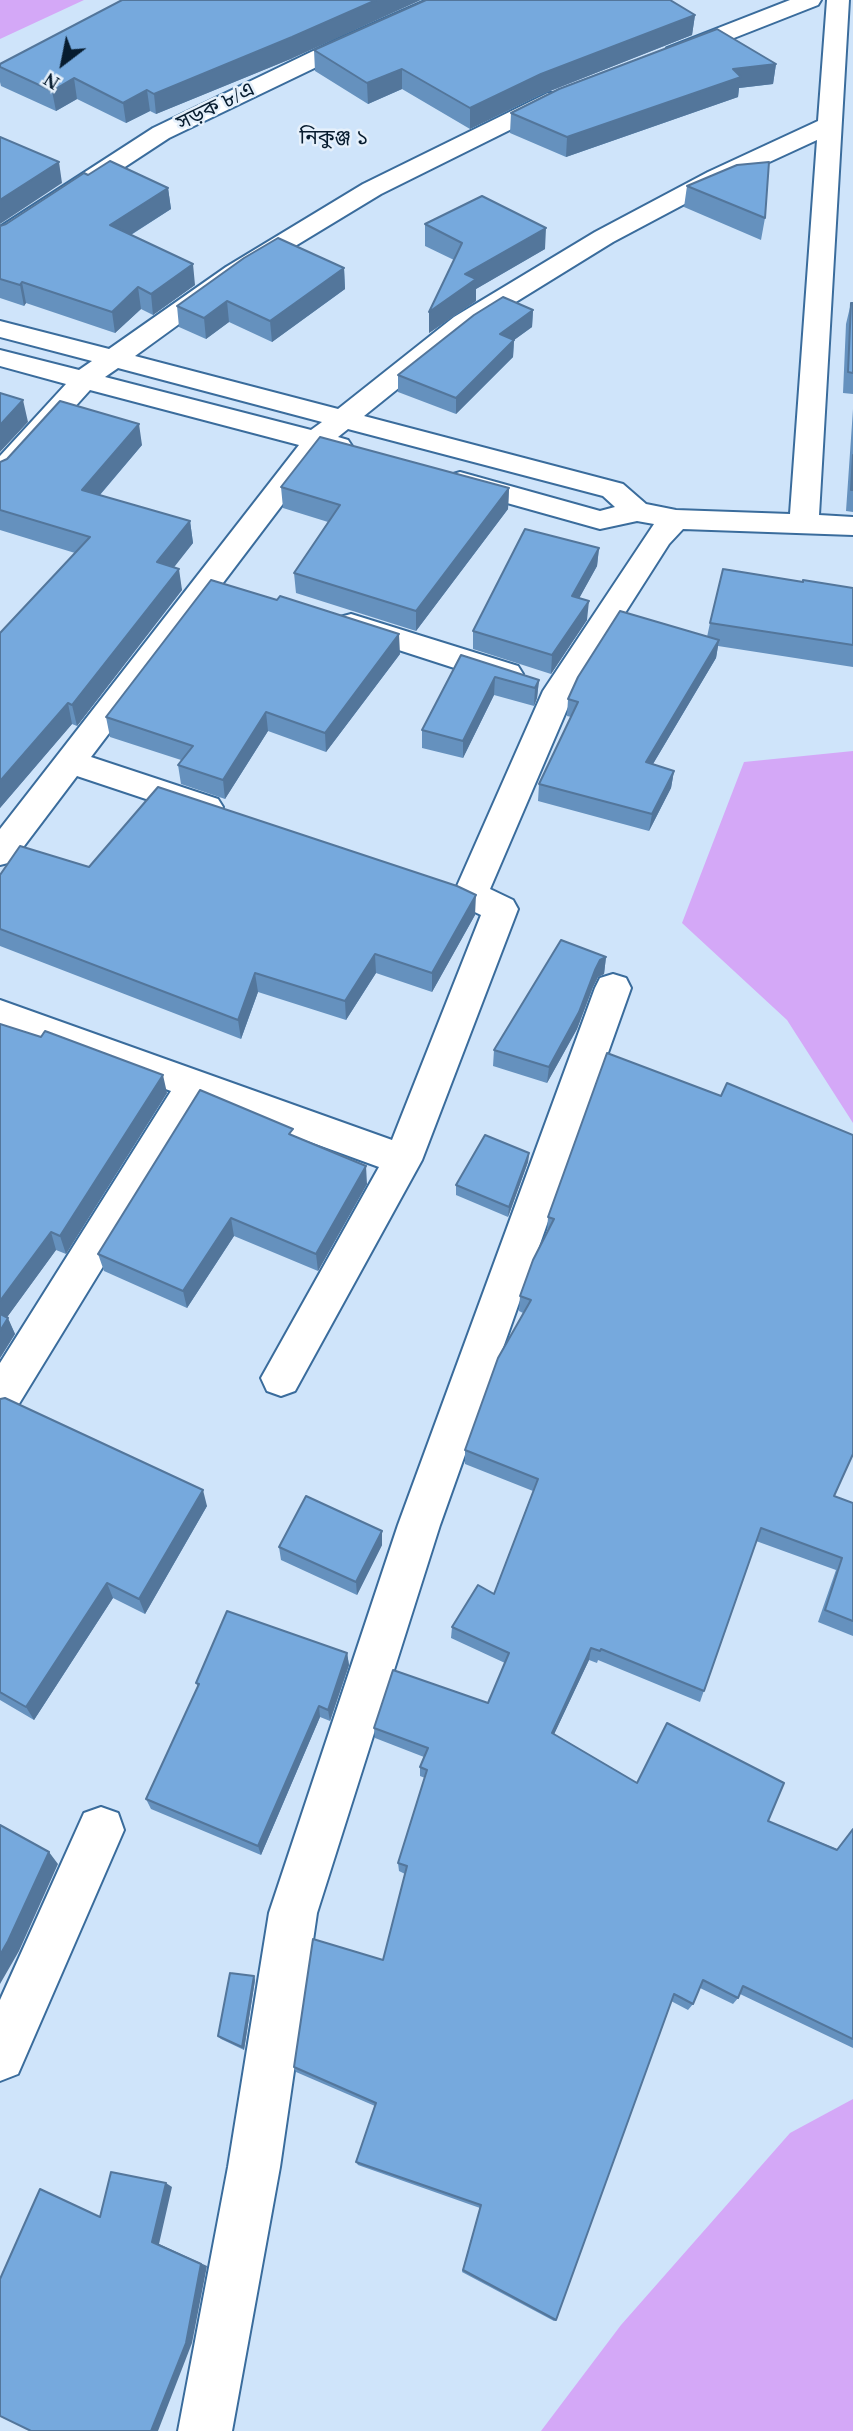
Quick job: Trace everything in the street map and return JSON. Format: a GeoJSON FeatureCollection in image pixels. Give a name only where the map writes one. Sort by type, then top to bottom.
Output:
{"type":"FeatureCollection","features":[{"type":"Feature","properties":{"kind":"street","name":"সড়ক ৮/এ"},"geometry":{"type":"LineString","coordinates":[[0,238],[160,133],[346,44],[446,0]]}},
{"type":"Feature","properties":{"kind":"street"},"geometry":{"type":"LineString","coordinates":[[648,63],[810,0]]}},
{"type":"Feature","properties":{"kind":"street"},"geometry":{"type":"LineString","coordinates":[[804,523],[830,125],[844,31],[838,0]]}},
{"type":"Feature","properties":{"kind":"street"},"geometry":{"type":"LineString","coordinates":[[0,473],[85,379],[235,272],[372,189],[573,92]]}},
{"type":"Feature","properties":{"kind":"street"},"geometry":{"type":"LineString","coordinates":[[0,853],[71,762],[221,583],[317,440],[463,323],[604,237],[717,177],[830,125]]}},
{"type":"Feature","properties":{"kind":"street"},"geometry":{"type":"LineString","coordinates":[[0,329],[614,490],[637,512]]}},
{"type":"Feature","properties":{"kind":"street"},"geometry":{"type":"LineString","coordinates":[[0,358],[358,452]]}},
{"type":"Feature","properties":{"kind":"street"},"geometry":{"type":"LineString","coordinates":[[438,474],[600,520],[637,512],[676,519],[853,526]]}},
{"type":"Feature","properties":{"kind":"street"},"geometry":{"type":"LineString","coordinates":[[281,1378],[402,1160],[500,909],[458,890],[559,691],[659,537],[676,519]]}},
{"type":"Feature","properties":{"kind":"street"},"geometry":{"type":"LineString","coordinates":[[325,616],[559,691]]}},
{"type":"Feature","properties":{"kind":"street"},"geometry":{"type":"LineString","coordinates":[[71,762],[239,817]]}},
{"type":"Feature","properties":{"kind":"street"},"geometry":{"type":"LineString","coordinates":[[205,2431],[254,2167],[293,1913],[419,1525],[613,988]]}},
{"type":"Feature","properties":{"kind":"street"},"geometry":{"type":"LineString","coordinates":[[0,1014],[402,1160]]}},
{"type":"Feature","properties":{"kind":"street"},"geometry":{"type":"LineString","coordinates":[[0,1399],[195,1085]]}},
{"type":"Feature","properties":{"kind":"street"},"geometry":{"type":"LineString","coordinates":[[0,2056],[101,1830]]}},
{"type":"Feature","properties":{"kind":"shaded area"},"geometry":{"type":"Polygon","coordinates":[[[0,0],[84,0],[0,39],[0,0]]]}},
{"type":"Feature","properties":{"kind":"shaded area"},"geometry":{"type":"Polygon","coordinates":[[[853,751],[853,1123],[787,1020],[682,923],[744,762],[853,751]]]}},
{"type":"Feature","properties":{"kind":"shaded area"},"geometry":{"type":"Polygon","coordinates":[[[853,2099],[853,2431],[541,2431],[621,2325],[790,2133],[853,2099]]]}},
{"type":"Feature","properties":{"kind":"building"},"geometry":{"type":"Polygon","coordinates":[[[122,0],[376,0],[154,94],[147,90],[123,103],[74,78],[52,91],[0,67],[0,64],[122,0]]]}},
{"type":"Feature","properties":{"kind":"building"},"geometry":{"type":"Polygon","coordinates":[[[426,0],[670,0],[695,15],[541,74],[470,108],[402,69],[367,83],[314,50],[426,0]]]}},
{"type":"Feature","properties":{"kind":"building"},"geometry":{"type":"Polygon","coordinates":[[[717,29],[776,64],[733,69],[741,77],[567,137],[511,113],[559,89],[717,29]]]}},
{"type":"Feature","properties":{"kind":"building"},"geometry":{"type":"Polygon","coordinates":[[[0,137],[59,162],[0,200],[0,137]]]}},
{"type":"Feature","properties":{"kind":"building"},"geometry":{"type":"Polygon","coordinates":[[[110,161],[168,188],[110,225],[193,264],[151,294],[138,287],[112,312],[22,282],[20,285],[0,279],[0,226],[84,173],[88,175],[110,161]]]}},
{"type":"Feature","properties":{"kind":"building"},"geometry":{"type":"Polygon","coordinates":[[[769,162],[765,218],[687,186],[737,165],[769,162]]]}},
{"type":"Feature","properties":{"kind":"building"},"geometry":{"type":"Polygon","coordinates":[[[482,196],[546,228],[465,274],[476,279],[429,312],[462,243],[425,224],[482,196]]]}},
{"type":"Feature","properties":{"kind":"building"},"geometry":{"type":"Polygon","coordinates":[[[278,238],[344,268],[270,321],[227,301],[204,318],[177,306],[244,258],[278,238]]]}},
{"type":"Feature","properties":{"kind":"building"},"geometry":{"type":"Polygon","coordinates":[[[503,297],[533,310],[500,334],[514,340],[456,398],[398,375],[474,315],[503,297]]]}},
{"type":"Feature","properties":{"kind":"building"},"geometry":{"type":"Polygon","coordinates":[[[853,303],[853,373],[848,372],[853,303]]]}},
{"type":"Feature","properties":{"kind":"building"},"geometry":{"type":"Polygon","coordinates":[[[0,393],[23,400],[0,425],[0,393]]]}},
{"type":"Feature","properties":{"kind":"building"},"geometry":{"type":"Polygon","coordinates":[[[60,401],[139,424],[82,490],[190,521],[157,562],[179,569],[72,705],[68,703],[0,781],[0,633],[90,537],[0,510],[0,462],[7,459],[60,401]]]}},
{"type":"Feature","properties":{"kind":"building"},"geometry":{"type":"Polygon","coordinates":[[[320,437],[509,488],[416,611],[294,573],[340,505],[281,487],[320,437]]]}},
{"type":"Feature","properties":{"kind":"building"},"geometry":{"type":"Polygon","coordinates":[[[853,455],[853,490],[851,490],[853,455]]]}},
{"type":"Feature","properties":{"kind":"building"},"geometry":{"type":"Polygon","coordinates":[[[525,529],[599,548],[572,596],[589,601],[552,655],[473,631],[525,529]]]}},
{"type":"Feature","properties":{"kind":"building"},"geometry":{"type":"Polygon","coordinates":[[[723,569],[853,588],[853,645],[710,623],[723,569]]]}},
{"type":"Feature","properties":{"kind":"building"},"geometry":{"type":"Polygon","coordinates":[[[211,580],[277,600],[280,596],[399,634],[325,733],[266,712],[223,780],[178,765],[193,746],[106,717],[211,580]]]}},
{"type":"Feature","properties":{"kind":"building"},"geometry":{"type":"Polygon","coordinates":[[[620,611],[719,640],[646,762],[674,771],[652,814],[539,784],[578,702],[568,699],[578,677],[620,611]]]}},
{"type":"Feature","properties":{"kind":"building"},"geometry":{"type":"Polygon","coordinates":[[[461,655],[539,680],[535,688],[495,677],[463,741],[422,730],[461,655]]]}},
{"type":"Feature","properties":{"kind":"building"},"geometry":{"type":"Polygon","coordinates":[[[158,787],[457,886],[476,895],[432,973],[375,954],[345,1001],[255,973],[238,1020],[0,929],[0,875],[20,846],[89,867],[158,787]]]}},
{"type":"Feature","properties":{"kind":"building"},"geometry":{"type":"Polygon","coordinates":[[[561,940],[606,957],[600,960],[579,1012],[549,1067],[494,1050],[561,940]]]}},
{"type":"Feature","properties":{"kind":"building"},"geometry":{"type":"Polygon","coordinates":[[[0,1024],[41,1037],[45,1031],[163,1075],[60,1236],[51,1232],[0,1301],[0,1024]]]}},
{"type":"Feature","properties":{"kind":"building"},"geometry":{"type":"Polygon","coordinates":[[[607,1053],[721,1096],[727,1083],[853,1135],[853,1454],[834,1496],[853,1503],[853,1621],[825,1610],[842,1558],[761,1528],[704,1691],[601,1649],[591,1648],[552,1733],[637,1783],[667,1723],[784,1783],[768,1821],[837,1850],[853,1829],[853,2039],[743,1986],[738,1998],[703,1980],[693,2004],[674,1994],[556,2320],[463,2270],[481,2205],[356,2162],[376,2103],[294,2067],[313,1939],[383,1960],[407,1866],[398,1863],[427,1770],[420,1767],[428,1748],[374,1728],[393,1670],[488,1703],[509,1653],[452,1627],[478,1585],[494,1594],[538,1479],[465,1450],[498,1358],[531,1300],[520,1296],[533,1260],[554,1219],[548,1217],[607,1053]]]}},
{"type":"Feature","properties":{"kind":"building"},"geometry":{"type":"Polygon","coordinates":[[[200,1090],[293,1129],[289,1134],[366,1166],[316,1254],[231,1218],[183,1291],[98,1254],[200,1090]]]}},
{"type":"Feature","properties":{"kind":"building"},"geometry":{"type":"Polygon","coordinates":[[[485,1135],[529,1153],[509,1207],[456,1185],[485,1135]]]}},
{"type":"Feature","properties":{"kind":"building"},"geometry":{"type":"Polygon","coordinates":[[[0,1314],[8,1318],[0,1331],[0,1314]]]}},
{"type":"Feature","properties":{"kind":"building"},"geometry":{"type":"Polygon","coordinates":[[[5,1398],[203,1490],[139,1599],[107,1583],[26,1707],[0,1692],[0,1399],[5,1398]]]}},
{"type":"Feature","properties":{"kind":"building"},"geometry":{"type":"Polygon","coordinates":[[[306,1496],[382,1531],[356,1582],[279,1547],[306,1496]]]}},
{"type":"Feature","properties":{"kind":"building"},"geometry":{"type":"Polygon","coordinates":[[[227,1611],[347,1653],[328,1710],[319,1706],[258,1846],[146,1799],[199,1684],[196,1683],[227,1611]]]}},
{"type":"Feature","properties":{"kind":"building"},"geometry":{"type":"Polygon","coordinates":[[[0,1825],[49,1852],[0,1955],[0,1825]]]}},
{"type":"Feature","properties":{"kind":"building"},"geometry":{"type":"Polygon","coordinates":[[[230,1973],[254,1976],[242,2047],[218,2036],[230,1973]]]}},
{"type":"Feature","properties":{"kind":"building"},"geometry":{"type":"Polygon","coordinates":[[[111,2172],[166,2183],[152,2242],[201,2264],[186,2343],[151,2431],[31,2431],[0,2416],[0,2279],[40,2189],[100,2217],[111,2172]]]}},
{"type":"Feature","properties":{"kind":"district","name":"নিকুঞ্জ ১"},"geometry":{"type":"Point","coordinates":[334,138]}}]}
